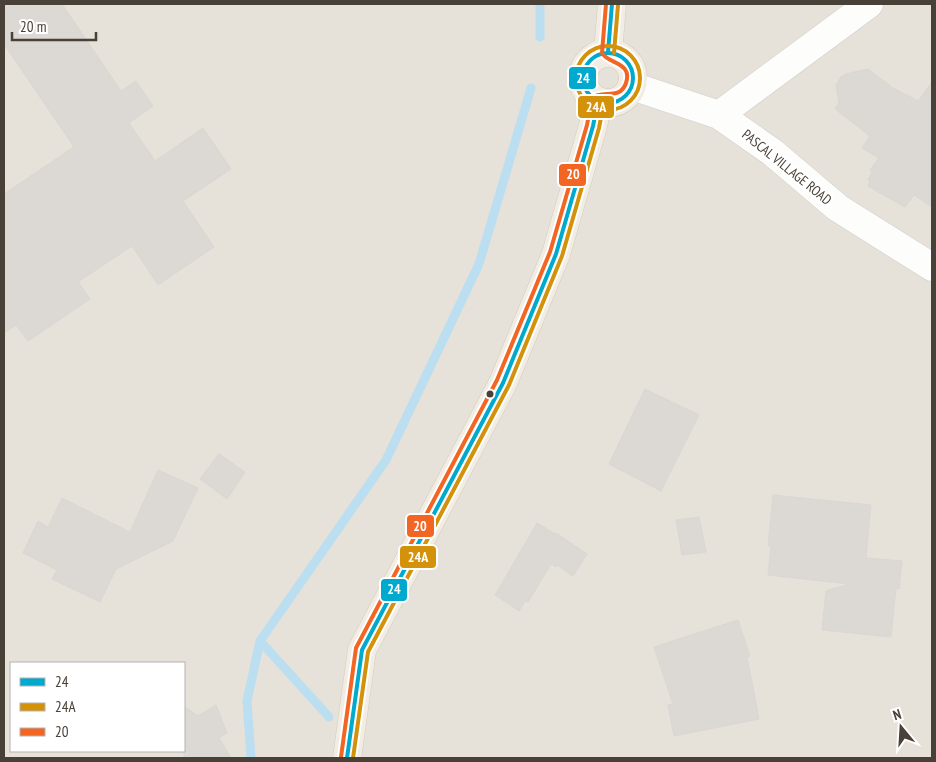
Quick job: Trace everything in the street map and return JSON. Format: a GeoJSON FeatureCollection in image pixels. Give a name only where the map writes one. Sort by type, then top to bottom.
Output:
{"type":"FeatureCollection","features":[{"type":"Feature","properties":{"kind":"main road"},"geometry":{"type":"LineString","coordinates":[[608,52],[612,4]]}},
{"type":"Feature","properties":{"kind":"main road"},"geometry":{"type":"LineString","coordinates":[[608,52],[617,54],[625,59],[631,66],[633,76],[632,86],[627,95],[619,101],[609,103],[598,102],[590,96],[584,88],[582,78],[584,68],[590,59],[598,54],[608,52]]}},
{"type":"Feature","properties":{"kind":"main road"},"geometry":{"type":"LineString","coordinates":[[347,758],[362,650],[502,383],[556,254],[598,102]]}},
{"type":"Feature","properties":{"kind":"street"},"geometry":{"type":"LineString","coordinates":[[719,115],[869,4]]}},
{"type":"Feature","properties":{"kind":"street","name":"PASCAL VILLAGE ROAD"},"geometry":{"type":"LineString","coordinates":[[632,86],[719,115],[772,152],[838,208],[932,266]]}},
{"type":"Feature","properties":{"kind":"shaded area"},"geometry":{"type":"Polygon","coordinates":[[[4,4],[932,4],[932,758],[4,758],[4,4]]]}},
{"type":"Feature","properties":{"kind":"building"},"geometry":{"type":"Polygon","coordinates":[[[4,4],[62,4],[121,91],[136,81],[153,106],[129,123],[155,161],[203,128],[231,169],[183,201],[214,247],[158,285],[132,246],[78,282],[90,299],[28,341],[16,325],[4,333],[4,194],[74,147],[4,44],[4,4]]]}},
{"type":"Feature","properties":{"kind":"building"},"geometry":{"type":"Polygon","coordinates":[[[868,69],[893,88],[918,101],[932,82],[932,207],[914,195],[905,207],[868,186],[870,181],[868,180],[872,172],[870,170],[879,158],[862,148],[870,136],[835,109],[839,103],[836,85],[841,77],[868,69]]]}},
{"type":"Feature","properties":{"kind":"building"},"geometry":{"type":"Polygon","coordinates":[[[645,389],[699,415],[661,491],[609,464],[645,389]]]}},
{"type":"Feature","properties":{"kind":"building"},"geometry":{"type":"Polygon","coordinates":[[[219,454],[245,472],[227,499],[200,479],[219,454]]]}},
{"type":"Feature","properties":{"kind":"building"},"geometry":{"type":"Polygon","coordinates":[[[158,470],[198,488],[173,541],[116,569],[100,602],[52,579],[57,570],[23,553],[38,521],[48,527],[62,498],[130,532],[158,470]]]}},
{"type":"Feature","properties":{"kind":"building"},"geometry":{"type":"Polygon","coordinates":[[[773,495],[871,505],[866,558],[902,561],[899,589],[896,588],[891,637],[822,630],[826,591],[849,584],[768,575],[771,546],[768,546],[773,495]]]}},
{"type":"Feature","properties":{"kind":"building"},"geometry":{"type":"Polygon","coordinates":[[[699,517],[706,552],[682,555],[676,520],[699,517]]]}},
{"type":"Feature","properties":{"kind":"building"},"geometry":{"type":"Polygon","coordinates":[[[537,523],[556,533],[587,554],[573,576],[557,565],[556,567],[551,564],[528,602],[525,601],[519,611],[495,595],[537,523]]]}},
{"type":"Feature","properties":{"kind":"building"},"geometry":{"type":"Polygon","coordinates":[[[738,620],[750,656],[747,657],[759,719],[674,736],[668,705],[673,704],[654,647],[738,620]]]}},
{"type":"Feature","properties":{"kind":"building"},"geometry":{"type":"Polygon","coordinates":[[[216,705],[227,733],[219,738],[231,758],[184,758],[185,707],[198,716],[216,705]]]}},
{"type":"Feature","properties":{"kind":"waterway"},"geometry":{"type":"LineString","coordinates":[[540,4],[540,37]]}},
{"type":"Feature","properties":{"kind":"waterway"},"geometry":{"type":"LineString","coordinates":[[251,758],[247,701],[260,641],[386,460],[479,264],[531,88]]}},
{"type":"Feature","properties":{"kind":"waterway"},"geometry":{"type":"LineString","coordinates":[[260,641],[329,717]]}},
{"type":"Feature","properties":{"kind":"transit line","name":"20"},"geometry":{"type":"LineString","coordinates":[[341,757],[356,648],[497,380],[550,252],[587,125],[592,98],[601,94],[620,92],[626,83],[627,76],[623,67],[605,57],[602,53],[606,4]]}},
{"type":"Feature","properties":{"kind":"transit line","name":"24"},"geometry":{"type":"LineString","coordinates":[[608,52],[612,4]]}},
{"type":"Feature","properties":{"kind":"transit line","name":"24A"},"geometry":{"type":"LineString","coordinates":[[614,53],[618,5]]}},
{"type":"Feature","properties":{"kind":"transit line","name":"24A"},"geometry":{"type":"LineString","coordinates":[[608,46],[626,52],[634,60],[640,78],[634,96],[626,104],[608,110],[590,104],[582,96],[576,78],[582,60],[590,52],[608,46]]}},
{"type":"Feature","properties":{"kind":"transit line","name":"24"},"geometry":{"type":"LineString","coordinates":[[603,53],[613,53],[626,60],[633,73],[633,78],[633,83],[626,96],[613,103],[603,103],[594,99],[587,92],[583,83],[583,73],[587,64],[594,57],[603,53]]}},
{"type":"Feature","properties":{"kind":"transit line","name":"24"},"geometry":{"type":"LineString","coordinates":[[347,758],[362,650],[503,383],[556,254],[593,126],[598,101]]}},
{"type":"Feature","properties":{"kind":"transit line","name":"24A"},"geometry":{"type":"LineString","coordinates":[[353,758],[368,652],[509,385],[562,256],[599,128],[604,102]]}}]}
